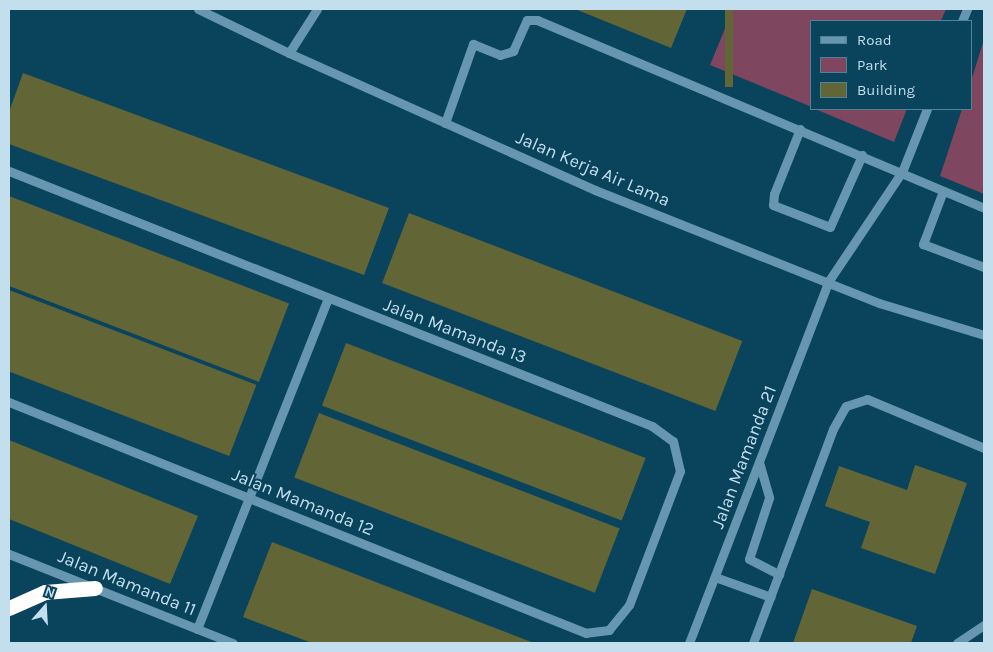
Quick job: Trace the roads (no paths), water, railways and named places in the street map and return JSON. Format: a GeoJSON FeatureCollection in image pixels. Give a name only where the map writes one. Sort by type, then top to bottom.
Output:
{"type":"FeatureCollection","features":[{"type":"Feature","properties":{"kind":"highway"},"geometry":{"type":"LineString","coordinates":[[9,608],[45,592],[95,588]]}},
{"type":"Feature","properties":{"kind":"street","name":"Jalan Kerja Air Lama"},"geometry":{"type":"LineString","coordinates":[[198,9],[289,54],[595,190],[879,303],[984,335]]}},
{"type":"Feature","properties":{"kind":"street"},"geometry":{"type":"LineString","coordinates":[[289,54],[317,9]]}},
{"type":"Feature","properties":{"kind":"street"},"geometry":{"type":"LineString","coordinates":[[445,123],[473,44],[500,55],[512,51],[527,20],[538,20],[984,208]]}},
{"type":"Feature","properties":{"kind":"street","name":"Jalan Mamanda 21"},"geometry":{"type":"LineString","coordinates":[[689,643],[828,282],[902,172],[927,110]]}},
{"type":"Feature","properties":{"kind":"street"},"geometry":{"type":"LineString","coordinates":[[800,129],[774,194],[773,206],[830,228],[862,155]]}},
{"type":"Feature","properties":{"kind":"street","name":"Jalan Mamanda 13"},"geometry":{"type":"LineString","coordinates":[[9,171],[652,426],[673,441],[680,471],[629,605],[609,630],[586,633]]}},
{"type":"Feature","properties":{"kind":"street"},"geometry":{"type":"LineString","coordinates":[[943,190],[924,244],[984,267]]}},
{"type":"Feature","properties":{"kind":"street"},"geometry":{"type":"LineString","coordinates":[[197,629],[328,298]]}},
{"type":"Feature","properties":{"kind":"street"},"geometry":{"type":"LineString","coordinates":[[753,643],[833,429],[846,406],[867,399],[984,448]]}},
{"type":"Feature","properties":{"kind":"street","name":"Jalan Mamanda 12"},"geometry":{"type":"LineString","coordinates":[[9,402],[586,633]]}},
{"type":"Feature","properties":{"kind":"street"},"geometry":{"type":"LineString","coordinates":[[759,462],[769,498],[749,559],[779,574]]}},
{"type":"Feature","properties":{"kind":"street","name":"Jalan Mamanda 11"},"geometry":{"type":"LineString","coordinates":[[9,554],[233,643]]}},
{"type":"Feature","properties":{"kind":"street"},"geometry":{"type":"LineString","coordinates":[[715,577],[771,597]]}},
{"type":"Feature","properties":{"kind":"street"},"geometry":{"type":"LineString","coordinates":[[957,643],[984,625]]}}]}
